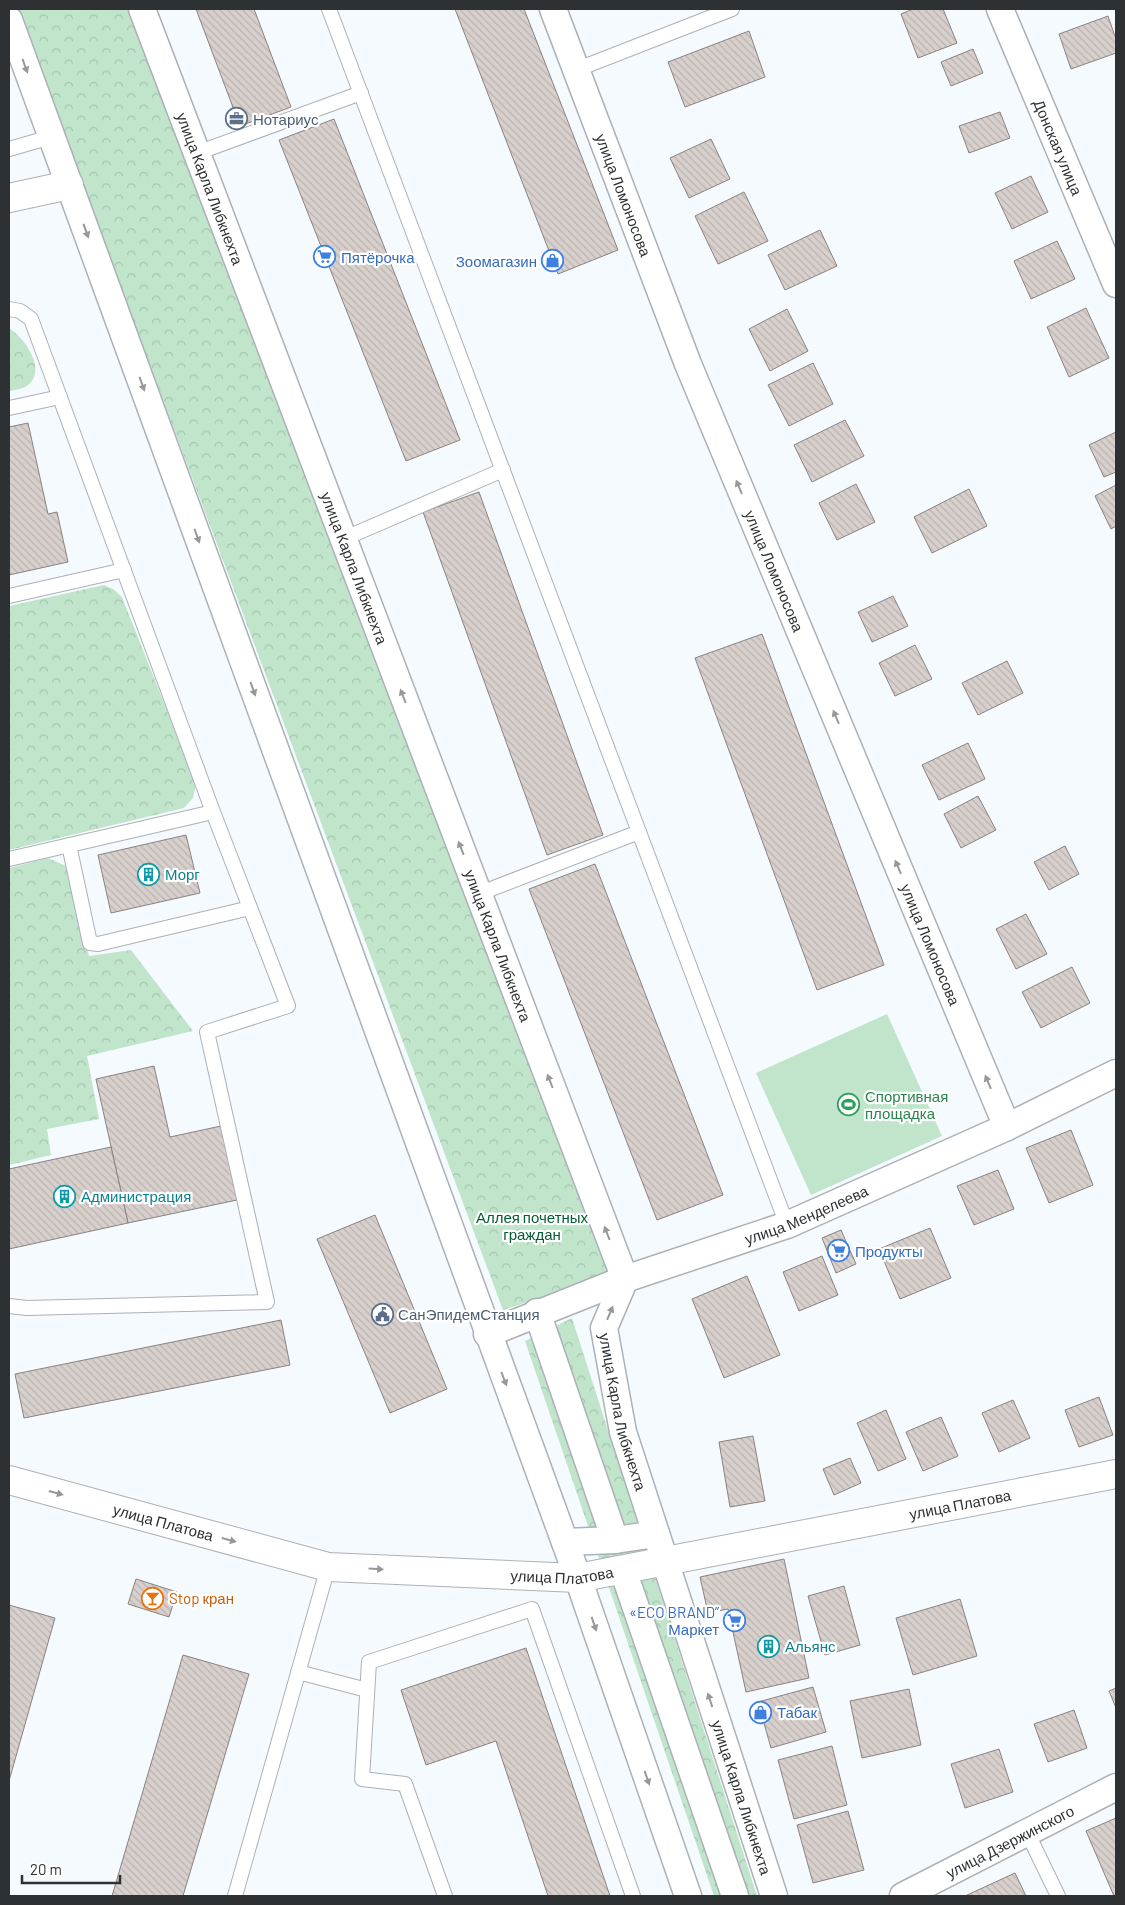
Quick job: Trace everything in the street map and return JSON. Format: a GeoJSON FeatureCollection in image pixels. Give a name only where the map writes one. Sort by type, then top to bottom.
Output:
{"type":"FeatureCollection","features":[{"type":"Feature","properties":{"kind":"street","name":"улица Карла Либкнехта"},"geometry":{"type":"LineString","coordinates":[[142,9],[625,1279],[604,1328],[623,1432],[774,1896]]}},
{"type":"Feature","properties":{"kind":"street","name":"улица Ломоносова"},"geometry":{"type":"LineString","coordinates":[[553,9],[578,69],[688,364],[1007,1127]]}},
{"type":"Feature","properties":{"kind":"street","name":"Донская улица"},"geometry":{"type":"LineString","coordinates":[[1000,9],[1116,284]]}},
{"type":"Feature","properties":{"kind":"street"},"geometry":{"type":"LineString","coordinates":[[9,20],[449,1223],[487,1334],[565,1542],[688,1896]]}},
{"type":"Feature","properties":{"kind":"street"},"geometry":{"type":"LineString","coordinates":[[9,198],[69,185]]}},
{"type":"Feature","properties":{"kind":"street","name":"улица Менделеева"},"geometry":{"type":"LineString","coordinates":[[487,1334],[537,1312],[625,1279],[787,1225],[1007,1127],[1116,1073]]}},
{"type":"Feature","properties":{"kind":"street"},"geometry":{"type":"LineString","coordinates":[[537,1312],[615,1540]]}},
{"type":"Feature","properties":{"kind":"street","name":"улица Платова"},"geometry":{"type":"LineString","coordinates":[[9,1480],[328,1567],[578,1578],[1116,1474]]}},
{"type":"Feature","properties":{"kind":"street","name":"улица Платова"},"geometry":{"type":"LineString","coordinates":[[565,1542],[615,1540],[656,1534]]}},
{"type":"Feature","properties":{"kind":"street"},"geometry":{"type":"LineString","coordinates":[[623,1570],[735,1896]]}},
{"type":"Feature","properties":{"kind":"street","name":"улица Дзержинского"},"geometry":{"type":"LineString","coordinates":[[902,1896],[1116,1787]]}},
{"type":"Feature","properties":{"kind":"lane"},"geometry":{"type":"LineString","coordinates":[[329,9],[787,1225]]}},
{"type":"Feature","properties":{"kind":"lane"},"geometry":{"type":"LineString","coordinates":[[578,69],[732,9]]}},
{"type":"Feature","properties":{"kind":"lane"},"geometry":{"type":"LineString","coordinates":[[197,153],[361,93]]}},
{"type":"Feature","properties":{"kind":"lane"},"geometry":{"type":"LineString","coordinates":[[9,149],[51,137]]}},
{"type":"Feature","properties":{"kind":"lane"},"geometry":{"type":"LineString","coordinates":[[9,309],[20,311],[31,319],[213,812],[288,1006],[207,1032],[268,1302],[27,1308],[9,1306]]}},
{"type":"Feature","properties":{"kind":"lane"},"geometry":{"type":"LineString","coordinates":[[9,408],[60,397]]}},
{"type":"Feature","properties":{"kind":"lane"},"geometry":{"type":"LineString","coordinates":[[344,539],[503,470]]}},
{"type":"Feature","properties":{"kind":"lane"},"geometry":{"type":"LineString","coordinates":[[9,596],[124,570]]}},
{"type":"Feature","properties":{"kind":"lane"},"geometry":{"type":"LineString","coordinates":[[9,859],[213,812]]}},
{"type":"Feature","properties":{"kind":"lane"},"geometry":{"type":"LineString","coordinates":[[478,894],[639,832]]}},
{"type":"Feature","properties":{"kind":"lane"},"geometry":{"type":"LineString","coordinates":[[69,846],[90,943],[98,944],[250,908]]}},
{"type":"Feature","properties":{"kind":"lane"},"geometry":{"type":"LineString","coordinates":[[235,1896],[328,1567]]}},
{"type":"Feature","properties":{"kind":"lane"},"geometry":{"type":"LineString","coordinates":[[445,1896],[405,1784],[362,1779],[368,1662],[532,1608],[633,1896]]}},
{"type":"Feature","properties":{"kind":"lane"},"geometry":{"type":"LineString","coordinates":[[298,1672],[367,1690]]}},
{"type":"Feature","properties":{"kind":"lane"},"geometry":{"type":"LineString","coordinates":[[1027,1832],[1058,1896]]}},
{"type":"Feature","properties":{"kind":"green space","name":"Аллея почетных граждан"},"geometry":{"type":"Polygon","coordinates":[[[17,9],[135,9],[611,1275],[503,1310],[17,9]]]}},
{"type":"Feature","properties":{"kind":"green space"},"geometry":{"type":"Polygon","coordinates":[[[9,328],[22,339],[32,355],[35,372],[33,380],[27,386],[9,391],[9,328]]]}},
{"type":"Feature","properties":{"kind":"green space"},"geometry":{"type":"Polygon","coordinates":[[[104,585],[113,589],[122,597],[196,784],[193,798],[184,808],[9,850],[9,606],[104,585]]]}},
{"type":"Feature","properties":{"kind":"green space"},"geometry":{"type":"Polygon","coordinates":[[[48,858],[68,867],[89,956],[131,950],[193,1031],[87,1056],[99,1119],[47,1129],[51,1155],[9,1165],[9,868],[48,858]]]}},
{"type":"Feature","properties":{"kind":"green space","name":"Спортивная площадка"},"geometry":{"type":"Polygon","coordinates":[[[887,1014],[942,1136],[811,1195],[756,1073],[887,1014]]]}},
{"type":"Feature","properties":{"kind":"green space"},"geometry":{"type":"Polygon","coordinates":[[[572,1318],[757,1896],[714,1896],[525,1341],[572,1318]]]}},
{"type":"Feature","properties":{"kind":"building"},"geometry":{"type":"Polygon","coordinates":[[[196,9],[254,9],[291,107],[240,126],[196,9]]]}},
{"type":"Feature","properties":{"kind":"building"},"geometry":{"type":"Polygon","coordinates":[[[455,9],[524,9],[618,250],[558,274],[455,9]]]}},
{"type":"Feature","properties":{"kind":"building"},"geometry":{"type":"Polygon","coordinates":[[[913,9],[943,9],[957,43],[918,58],[901,14],[913,9]]]}},
{"type":"Feature","properties":{"kind":"building"},"geometry":{"type":"Polygon","coordinates":[[[1108,16],[1116,39],[1116,53],[1071,69],[1059,34],[1108,16]]]}},
{"type":"Feature","properties":{"kind":"building"},"geometry":{"type":"Polygon","coordinates":[[[749,31],[765,77],[685,107],[668,62],[749,31]]]}},
{"type":"Feature","properties":{"kind":"building"},"geometry":{"type":"Polygon","coordinates":[[[973,49],[983,73],[951,86],[941,62],[973,49]]]}},
{"type":"Feature","properties":{"kind":"building"},"geometry":{"type":"Polygon","coordinates":[[[1000,112],[1010,138],[969,153],[959,126],[1000,112]]]}},
{"type":"Feature","properties":{"kind":"building"},"geometry":{"type":"Polygon","coordinates":[[[334,119],[460,440],[406,461],[279,140],[334,119]]]}},
{"type":"Feature","properties":{"kind":"building"},"geometry":{"type":"Polygon","coordinates":[[[711,139],[730,179],[689,198],[670,158],[711,139]]]}},
{"type":"Feature","properties":{"kind":"building"},"geometry":{"type":"Polygon","coordinates":[[[1031,176],[1048,212],[1012,229],[995,193],[1031,176]]]}},
{"type":"Feature","properties":{"kind":"building"},"geometry":{"type":"Polygon","coordinates":[[[744,192],[768,241],[718,264],[695,216],[744,192]]]}},
{"type":"Feature","properties":{"kind":"building"},"geometry":{"type":"Polygon","coordinates":[[[820,230],[837,266],[785,290],[768,255],[820,230]]]}},
{"type":"Feature","properties":{"kind":"building"},"geometry":{"type":"Polygon","coordinates":[[[1057,241],[1075,279],[1031,299],[1014,261],[1057,241]]]}},
{"type":"Feature","properties":{"kind":"building"},"geometry":{"type":"Polygon","coordinates":[[[1086,308],[1109,358],[1069,377],[1047,327],[1086,308]]]}},
{"type":"Feature","properties":{"kind":"building"},"geometry":{"type":"Polygon","coordinates":[[[787,309],[808,351],[770,371],[749,329],[787,309]]]}},
{"type":"Feature","properties":{"kind":"building"},"geometry":{"type":"Polygon","coordinates":[[[813,363],[833,404],[789,426],[768,385],[813,363]]]}},
{"type":"Feature","properties":{"kind":"building"},"geometry":{"type":"Polygon","coordinates":[[[845,420],[864,456],[812,482],[794,445],[845,420]]]}},
{"type":"Feature","properties":{"kind":"building"},"geometry":{"type":"Polygon","coordinates":[[[28,423],[48,514],[57,512],[68,562],[9,575],[9,427],[28,423]]]}},
{"type":"Feature","properties":{"kind":"building"},"geometry":{"type":"Polygon","coordinates":[[[1116,432],[1116,472],[1104,477],[1089,445],[1116,432]]]}},
{"type":"Feature","properties":{"kind":"building"},"geometry":{"type":"Polygon","coordinates":[[[856,484],[875,522],[837,540],[819,503],[856,484]]]}},
{"type":"Feature","properties":{"kind":"building"},"geometry":{"type":"Polygon","coordinates":[[[1116,485],[1116,526],[1111,529],[1095,496],[1116,485]]]}},
{"type":"Feature","properties":{"kind":"building"},"geometry":{"type":"Polygon","coordinates":[[[969,489],[987,526],[932,553],[914,517],[969,489]]]}},
{"type":"Feature","properties":{"kind":"building"},"geometry":{"type":"Polygon","coordinates":[[[479,492],[603,835],[547,855],[423,512],[479,492]]]}},
{"type":"Feature","properties":{"kind":"building"},"geometry":{"type":"Polygon","coordinates":[[[893,596],[908,626],[872,642],[858,612],[893,596]]]}},
{"type":"Feature","properties":{"kind":"building"},"geometry":{"type":"Polygon","coordinates":[[[762,634],[884,965],[817,990],[695,658],[762,634]]]}},
{"type":"Feature","properties":{"kind":"building"},"geometry":{"type":"Polygon","coordinates":[[[915,645],[932,679],[895,696],[879,663],[915,645]]]}},
{"type":"Feature","properties":{"kind":"building"},"geometry":{"type":"Polygon","coordinates":[[[1007,661],[1023,693],[978,715],[962,683],[1007,661]]]}},
{"type":"Feature","properties":{"kind":"building"},"geometry":{"type":"Polygon","coordinates":[[[968,743],[985,779],[939,800],[922,765],[968,743]]]}},
{"type":"Feature","properties":{"kind":"building"},"geometry":{"type":"Polygon","coordinates":[[[978,796],[996,830],[961,848],[944,814],[978,796]]]}},
{"type":"Feature","properties":{"kind":"building","name":"Морг"},"geometry":{"type":"Polygon","coordinates":[[[186,835],[200,893],[111,913],[98,855],[186,835]]]}},
{"type":"Feature","properties":{"kind":"building"},"geometry":{"type":"Polygon","coordinates":[[[1065,846],[1079,874],[1049,890],[1034,862],[1065,846]]]}},
{"type":"Feature","properties":{"kind":"building"},"geometry":{"type":"Polygon","coordinates":[[[595,864],[723,1195],[657,1220],[529,889],[595,864]]]}},
{"type":"Feature","properties":{"kind":"building"},"geometry":{"type":"Polygon","coordinates":[[[1026,914],[1047,954],[1016,969],[996,929],[1026,914]]]}},
{"type":"Feature","properties":{"kind":"building"},"geometry":{"type":"Polygon","coordinates":[[[1072,967],[1090,1003],[1041,1028],[1022,992],[1072,967]]]}},
{"type":"Feature","properties":{"kind":"building"},"geometry":{"type":"Polygon","coordinates":[[[154,1066],[170,1137],[221,1126],[237,1200],[128,1223],[96,1079],[154,1066]]]}},
{"type":"Feature","properties":{"kind":"building"},"geometry":{"type":"Polygon","coordinates":[[[1071,1130],[1093,1185],[1049,1203],[1026,1148],[1071,1130]]]}},
{"type":"Feature","properties":{"kind":"building","name":"Администрация"},"geometry":{"type":"Polygon","coordinates":[[[111,1147],[128,1223],[9,1249],[9,1169],[111,1147]]]}},
{"type":"Feature","properties":{"kind":"building"},"geometry":{"type":"Polygon","coordinates":[[[998,1170],[1014,1209],[974,1225],[957,1186],[998,1170]]]}},
{"type":"Feature","properties":{"kind":"building","name":"СанЭпидемСтанция"},"geometry":{"type":"Polygon","coordinates":[[[375,1215],[447,1389],[390,1413],[317,1239],[375,1215]]]}},
{"type":"Feature","properties":{"kind":"building"},"geometry":{"type":"Polygon","coordinates":[[[930,1228],[951,1278],[900,1299],[879,1249],[930,1228]]]}},
{"type":"Feature","properties":{"kind":"building","name":"Продукты"},"geometry":{"type":"Polygon","coordinates":[[[841,1230],[856,1264],[836,1273],[822,1238],[841,1230]]]}},
{"type":"Feature","properties":{"kind":"building"},"geometry":{"type":"Polygon","coordinates":[[[822,1256],[838,1295],[799,1311],[783,1272],[822,1256]]]}},
{"type":"Feature","properties":{"kind":"building"},"geometry":{"type":"Polygon","coordinates":[[[747,1276],[780,1355],[724,1378],[692,1299],[747,1276]]]}},
{"type":"Feature","properties":{"kind":"building"},"geometry":{"type":"Polygon","coordinates":[[[281,1320],[290,1365],[24,1418],[15,1374],[281,1320]]]}},
{"type":"Feature","properties":{"kind":"building"},"geometry":{"type":"Polygon","coordinates":[[[1099,1397],[1113,1435],[1079,1447],[1065,1410],[1099,1397]]]}},
{"type":"Feature","properties":{"kind":"building"},"geometry":{"type":"Polygon","coordinates":[[[1013,1400],[1030,1438],[999,1452],[982,1413],[1013,1400]]]}},
{"type":"Feature","properties":{"kind":"building"},"geometry":{"type":"Polygon","coordinates":[[[886,1410],[906,1459],[878,1471],[857,1423],[886,1410]]]}},
{"type":"Feature","properties":{"kind":"building"},"geometry":{"type":"Polygon","coordinates":[[[941,1417],[958,1456],[923,1471],[906,1432],[941,1417]]]}},
{"type":"Feature","properties":{"kind":"building"},"geometry":{"type":"Polygon","coordinates":[[[753,1436],[765,1501],[730,1507],[719,1442],[753,1436]]]}},
{"type":"Feature","properties":{"kind":"building"},"geometry":{"type":"Polygon","coordinates":[[[850,1458],[861,1483],[834,1495],[823,1469],[850,1458]]]}},
{"type":"Feature","properties":{"kind":"building","name":"Альянс"},"geometry":{"type":"Polygon","coordinates":[[[784,1559],[809,1678],[746,1692],[728,1609],[708,1613],[700,1577],[784,1559]]]}},
{"type":"Feature","properties":{"kind":"building","name":"Stop кран"},"geometry":{"type":"Polygon","coordinates":[[[136,1579],[177,1592],[169,1617],[128,1604],[136,1579]]]}},
{"type":"Feature","properties":{"kind":"building"},"geometry":{"type":"Polygon","coordinates":[[[844,1586],[860,1645],[825,1655],[808,1596],[844,1586]]]}},
{"type":"Feature","properties":{"kind":"building"},"geometry":{"type":"Polygon","coordinates":[[[960,1599],[977,1656],[913,1675],[896,1618],[960,1599]]]}},
{"type":"Feature","properties":{"kind":"building"},"geometry":{"type":"Polygon","coordinates":[[[9,1605],[55,1618],[9,1781],[9,1605]]]}},
{"type":"Feature","properties":{"kind":"building"},"geometry":{"type":"Polygon","coordinates":[[[526,1648],[610,1896],[548,1896],[496,1741],[426,1765],[401,1690],[526,1648]]]}},
{"type":"Feature","properties":{"kind":"building"},"geometry":{"type":"Polygon","coordinates":[[[183,1655],[249,1674],[183,1896],[112,1896],[183,1655]]]}},
{"type":"Feature","properties":{"kind":"building"},"geometry":{"type":"Polygon","coordinates":[[[813,1687],[826,1732],[771,1748],[758,1702],[813,1687]]]}},
{"type":"Feature","properties":{"kind":"building"},"geometry":{"type":"Polygon","coordinates":[[[1116,1688],[1116,1708],[1109,1691],[1116,1688]]]}},
{"type":"Feature","properties":{"kind":"building"},"geometry":{"type":"Polygon","coordinates":[[[909,1689],[921,1745],[862,1758],[850,1701],[909,1689]]]}},
{"type":"Feature","properties":{"kind":"building"},"geometry":{"type":"Polygon","coordinates":[[[1074,1710],[1087,1748],[1048,1762],[1034,1724],[1074,1710]]]}},
{"type":"Feature","properties":{"kind":"building"},"geometry":{"type":"Polygon","coordinates":[[[832,1746],[847,1805],[794,1819],[778,1760],[832,1746]]]}},
{"type":"Feature","properties":{"kind":"building"},"geometry":{"type":"Polygon","coordinates":[[[999,1749],[1013,1792],[965,1808],[951,1764],[999,1749]]]}},
{"type":"Feature","properties":{"kind":"building"},"geometry":{"type":"Polygon","coordinates":[[[848,1811],[864,1870],[813,1883],[797,1825],[848,1811]]]}},
{"type":"Feature","properties":{"kind":"building"},"geometry":{"type":"Polygon","coordinates":[[[1116,1818],[1116,1896],[1114,1896],[1086,1831],[1116,1818]]]}},
{"type":"Feature","properties":{"kind":"building"},"geometry":{"type":"Polygon","coordinates":[[[1015,1873],[1026,1896],[965,1896],[1015,1873]]]}},
{"type":"Feature","properties":{"kind":"place","name":"Нотариус"},"geometry":{"type":"Point","coordinates":[237,119]}},
{"type":"Feature","properties":{"kind":"place","name":"Пятёрочка"},"geometry":{"type":"Point","coordinates":[325,257]}},
{"type":"Feature","properties":{"kind":"place","name":"Зоомагазин"},"geometry":{"type":"Point","coordinates":[553,261]}},
{"type":"Feature","properties":{"kind":"place","name":"Морг"},"geometry":{"type":"Point","coordinates":[149,874]}},
{"type":"Feature","properties":{"kind":"place","name":"Спортивная площадка"},"geometry":{"type":"Point","coordinates":[849,1105]}},
{"type":"Feature","properties":{"kind":"place","name":"Администрация"},"geometry":{"type":"Point","coordinates":[65,1196]}},
{"type":"Feature","properties":{"kind":"place","name":"Продукты"},"geometry":{"type":"Point","coordinates":[839,1251]}},
{"type":"Feature","properties":{"kind":"place","name":"СанЭпидемСтанция"},"geometry":{"type":"Point","coordinates":[382,1314]}},
{"type":"Feature","properties":{"kind":"place","name":"Stop кран"},"geometry":{"type":"Point","coordinates":[153,1598]}},
{"type":"Feature","properties":{"kind":"place","name":"«ECO BRAND” Маркет"},"geometry":{"type":"Point","coordinates":[735,1621]}},
{"type":"Feature","properties":{"kind":"place","name":"Альянс"},"geometry":{"type":"Point","coordinates":[769,1646]}},
{"type":"Feature","properties":{"kind":"place","name":"Табак"},"geometry":{"type":"Point","coordinates":[761,1712]}}]}
